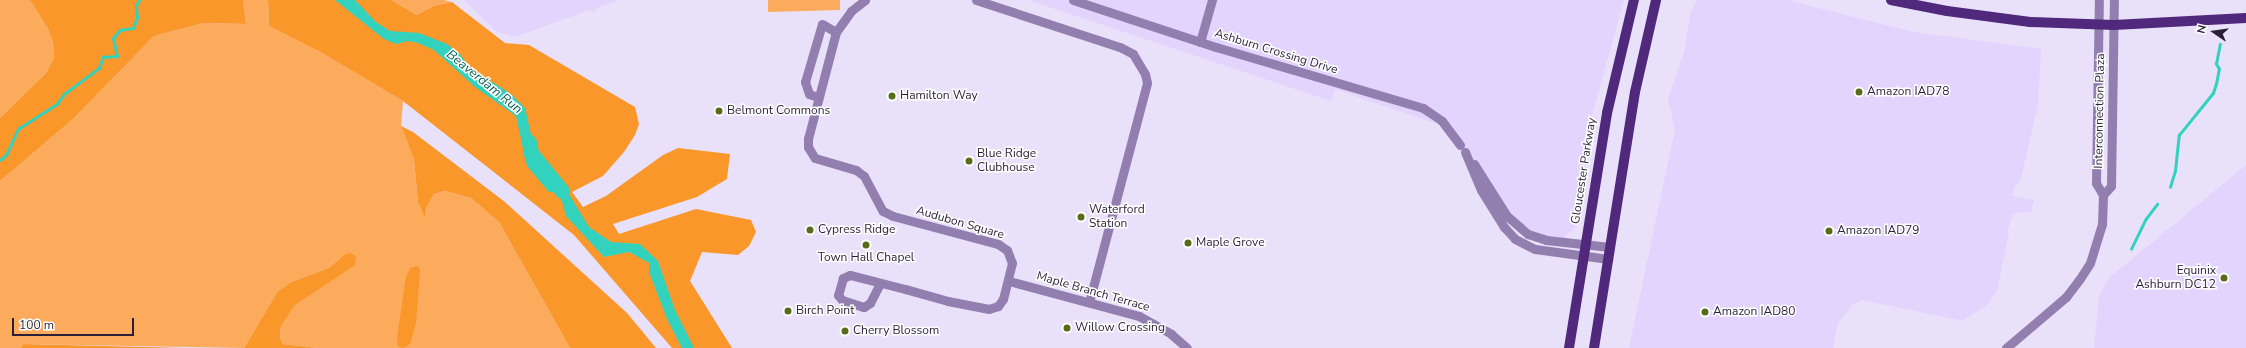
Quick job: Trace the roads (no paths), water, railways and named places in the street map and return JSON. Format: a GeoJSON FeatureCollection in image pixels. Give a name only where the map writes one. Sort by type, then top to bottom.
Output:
{"type":"FeatureCollection","features":[{"type":"Feature","properties":{"kind":"main road","name":"Gloucester Parkway"},"geometry":{"type":"LineString","coordinates":[[1569,348],[1612,87],[1634,0]]}},
{"type":"Feature","properties":{"kind":"main road"},"geometry":{"type":"LineString","coordinates":[[1594,348],[1635,92],[1656,0]]}},
{"type":"Feature","properties":{"kind":"main road"},"geometry":{"type":"LineString","coordinates":[[1891,0],[1947,11],[2023,21],[2096,25],[2246,18]]}},
{"type":"Feature","properties":{"kind":"street"},"geometry":{"type":"LineString","coordinates":[[818,97],[809,94],[805,88],[809,68],[822,24],[836,32],[852,10],[865,0]]}},
{"type":"Feature","properties":{"kind":"street"},"geometry":{"type":"LineString","coordinates":[[976,0],[1128,50],[1139,63],[1147,83],[1089,302]]}},
{"type":"Feature","properties":{"kind":"street","name":"Ashburn Crossing Drive"},"geometry":{"type":"LineString","coordinates":[[1073,0],[1200,42],[1423,108],[1442,121],[1460,144]]}},
{"type":"Feature","properties":{"kind":"street"},"geometry":{"type":"LineString","coordinates":[[1200,42],[1212,0]]}},
{"type":"Feature","properties":{"kind":"street","name":"Interconnection Plaza"},"geometry":{"type":"LineString","coordinates":[[2006,348],[2060,302],[2079,280],[2096,247],[2102,224],[2103,195],[2096,183],[2096,25],[2099,0]]}},
{"type":"Feature","properties":{"kind":"street","name":"Interconnection Plaza"},"geometry":{"type":"LineString","coordinates":[[2103,195],[2111,186],[2114,0]]}},
{"type":"Feature","properties":{"kind":"street","name":"Audubon Square"},"geometry":{"type":"LineString","coordinates":[[836,32],[808,139],[808,147],[815,158],[856,170],[864,176],[883,211],[893,216],[998,244],[1010,255],[1012,263],[1009,281],[998,306],[989,309],[981,309],[850,274],[843,278],[838,295],[842,300],[864,307],[870,303],[880,283]]}},
{"type":"Feature","properties":{"kind":"street"},"geometry":{"type":"LineString","coordinates":[[1608,259],[1535,249],[1515,239],[1504,227],[1481,190],[1465,152],[1486,180],[1507,216],[1520,230],[1537,238],[1610,247]]}},
{"type":"Feature","properties":{"kind":"street","name":"Maple Branch Terrace"},"geometry":{"type":"LineString","coordinates":[[1009,281],[1139,316],[1152,321],[1184,347]]}},
{"type":"Feature","properties":{"kind":"water"},"geometry":{"type":"Polygon","coordinates":[[[335,0],[355,0],[376,22],[390,31],[419,33],[447,44],[459,53],[470,68],[511,94],[525,108],[537,161],[567,191],[589,227],[611,242],[640,244],[658,261],[675,310],[694,348],[682,348],[667,319],[649,272],[649,263],[629,252],[604,257],[566,216],[561,198],[555,192],[549,192],[527,166],[516,116],[475,87],[434,50],[418,43],[408,41],[396,44],[384,39],[335,0]]]}},
{"type":"Feature","properties":{"kind":"waterway"},"geometry":{"type":"LineString","coordinates":[[0,160],[6,155],[18,129],[57,104],[64,94],[99,68],[103,57],[117,56],[113,38],[120,30],[133,28],[137,18],[136,6],[139,0]]}},
{"type":"Feature","properties":{"kind":"waterway"},"geometry":{"type":"LineString","coordinates":[[2170,187],[2175,171],[2179,135],[2213,93],[2219,69],[2216,64],[2220,44]]}},
{"type":"Feature","properties":{"kind":"waterway","name":"Beaverdam Run"},"geometry":{"type":"LineString","coordinates":[[529,142],[531,153],[562,191]]}},
{"type":"Feature","properties":{"kind":"waterway"},"geometry":{"type":"LineString","coordinates":[[2131,249],[2145,220],[2157,204]]}},
{"type":"Feature","properties":{"kind":"place","name":"Amazon IAD78"},"geometry":{"type":"Point","coordinates":[1859,92]}},
{"type":"Feature","properties":{"kind":"place","name":"Hamilton Way"},"geometry":{"type":"Point","coordinates":[892,96]}},
{"type":"Feature","properties":{"kind":"place","name":"Belmont Commons"},"geometry":{"type":"Point","coordinates":[719,111]}},
{"type":"Feature","properties":{"kind":"place","name":"Blue Ridge Clubhouse"},"geometry":{"type":"Point","coordinates":[969,161]}},
{"type":"Feature","properties":{"kind":"place","name":"Waterford Station"},"geometry":{"type":"Point","coordinates":[1081,217]}},
{"type":"Feature","properties":{"kind":"place","name":"Cypress Ridge"},"geometry":{"type":"Point","coordinates":[810,230]}},
{"type":"Feature","properties":{"kind":"place","name":"Amazon IAD79"},"geometry":{"type":"Point","coordinates":[1829,231]}},
{"type":"Feature","properties":{"kind":"place","name":"Maple Grove"},"geometry":{"type":"Point","coordinates":[1188,243]}},
{"type":"Feature","properties":{"kind":"place","name":"Town Hall Chapel"},"geometry":{"type":"Point","coordinates":[866,245]}},
{"type":"Feature","properties":{"kind":"place","name":"Equinix Ashburn DC12"},"geometry":{"type":"Point","coordinates":[2224,278]}},
{"type":"Feature","properties":{"kind":"place","name":"Birch Point"},"geometry":{"type":"Point","coordinates":[788,311]}},
{"type":"Feature","properties":{"kind":"place","name":"Amazon IAD80"},"geometry":{"type":"Point","coordinates":[1705,312]}},
{"type":"Feature","properties":{"kind":"place","name":"Willow Crossing"},"geometry":{"type":"Point","coordinates":[1067,328]}},
{"type":"Feature","properties":{"kind":"place","name":"Cherry Blossom"},"geometry":{"type":"Point","coordinates":[845,331]}}]}
